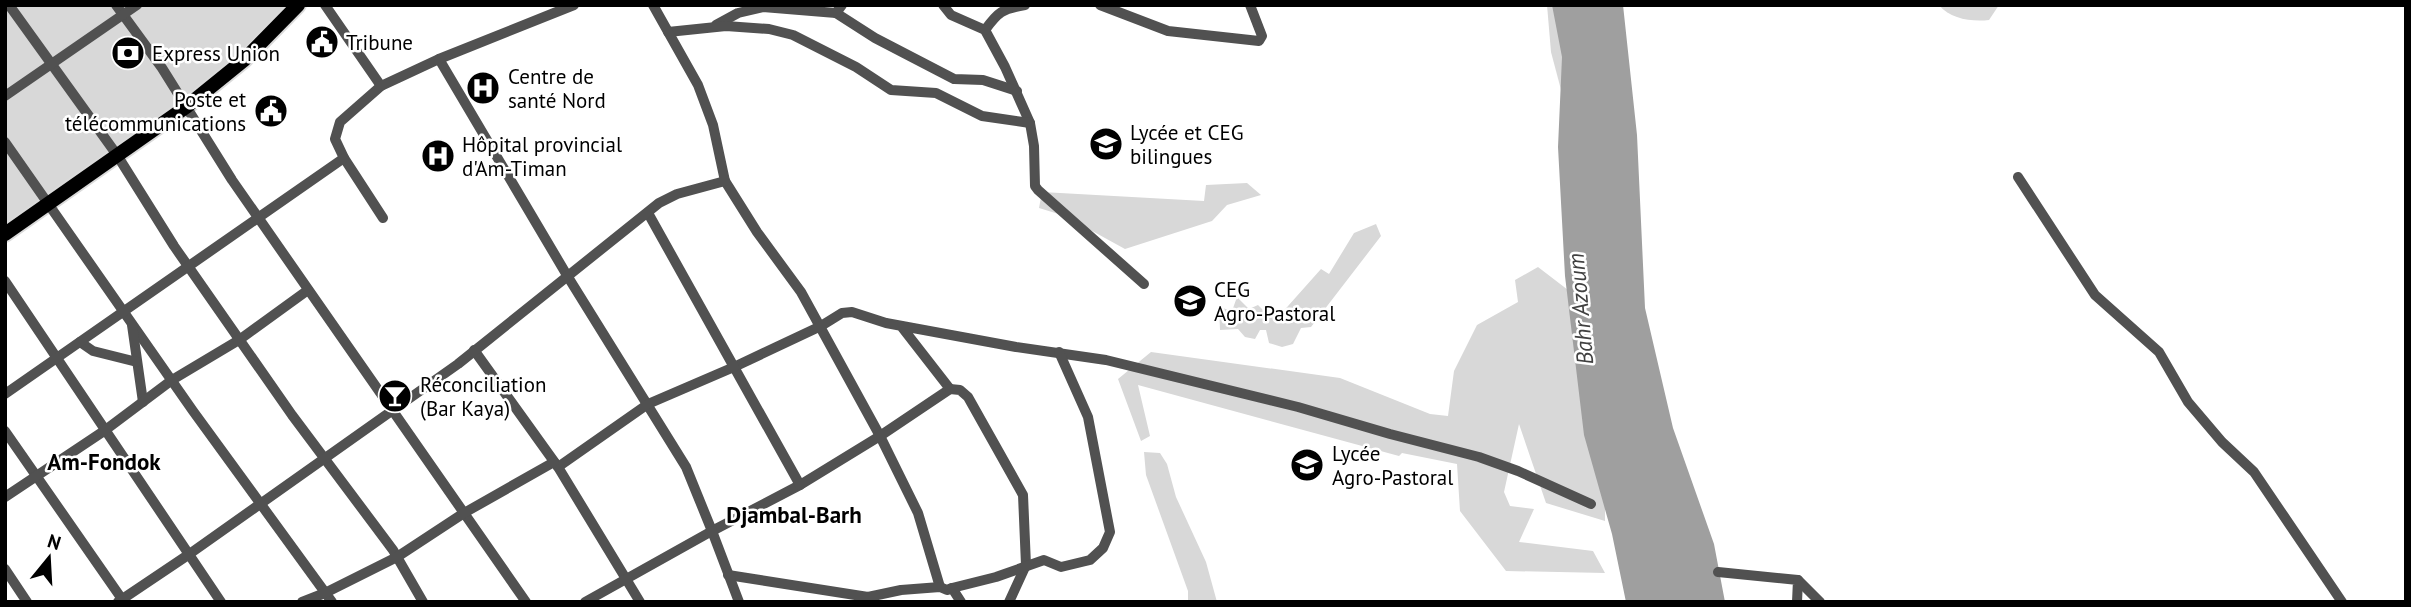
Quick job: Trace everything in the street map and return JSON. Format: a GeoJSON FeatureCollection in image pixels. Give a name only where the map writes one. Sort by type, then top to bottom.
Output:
{"type":"FeatureCollection","features":[{"type":"Feature","properties":{"kind":"main road"},"geometry":{"type":"LineString","coordinates":[[5,234],[186,107],[244,60],[298,5]]}},
{"type":"Feature","properties":{"kind":"street"},"geometry":{"type":"LineString","coordinates":[[9,5],[117,155],[188,267],[239,340],[397,557],[422,602]]}},
{"type":"Feature","properties":{"kind":"street"},"geometry":{"type":"LineString","coordinates":[[116,5],[162,68],[258,218],[526,602]]}},
{"type":"Feature","properties":{"kind":"street"},"geometry":{"type":"LineString","coordinates":[[5,96],[137,5]]}},
{"type":"Feature","properties":{"kind":"street"},"geometry":{"type":"LineString","coordinates":[[325,5],[381,86]]}},
{"type":"Feature","properties":{"kind":"street"},"geometry":{"type":"LineString","coordinates":[[383,218],[344,158],[335,139],[340,122],[381,86],[574,5]]}},
{"type":"Feature","properties":{"kind":"street"},"geometry":{"type":"LineString","coordinates":[[653,5],[698,85],[713,125],[724,181],[757,233],[801,292],[880,436],[918,513],[940,587]]}},
{"type":"Feature","properties":{"kind":"street"},"geometry":{"type":"LineString","coordinates":[[943,5],[951,15],[985,30],[1017,91],[1030,123],[1034,146],[1035,186],[1144,284]]}},
{"type":"Feature","properties":{"kind":"street"},"geometry":{"type":"LineString","coordinates":[[985,30],[996,15],[1006,8],[1025,5]]}},
{"type":"Feature","properties":{"kind":"street"},"geometry":{"type":"LineString","coordinates":[[1100,5],[1168,31],[1259,41],[1262,36],[1250,5]]}},
{"type":"Feature","properties":{"kind":"street"},"geometry":{"type":"LineString","coordinates":[[711,27],[738,13],[763,7],[839,9],[875,38],[954,79],[982,80],[1017,91]]}},
{"type":"Feature","properties":{"kind":"street"},"geometry":{"type":"LineString","coordinates":[[668,32],[711,27],[747,27],[793,35],[856,67],[891,90],[936,93],[982,116],[1030,123]]}},
{"type":"Feature","properties":{"kind":"street"},"geometry":{"type":"LineString","coordinates":[[439,60],[568,277],[686,467],[739,602]]}},
{"type":"Feature","properties":{"kind":"street"},"geometry":{"type":"LineString","coordinates":[[5,142],[131,323],[329,597]]}},
{"type":"Feature","properties":{"kind":"street"},"geometry":{"type":"LineString","coordinates":[[5,394],[344,158]]}},
{"type":"Feature","properties":{"kind":"street"},"geometry":{"type":"LineString","coordinates":[[2018,177],[2095,295],[2160,352],[2188,402],[2222,442],[2254,471],[2342,602]]}},
{"type":"Feature","properties":{"kind":"street"},"geometry":{"type":"LineString","coordinates":[[5,431],[121,601],[474,350],[667,198],[724,181]]}},
{"type":"Feature","properties":{"kind":"street"},"geometry":{"type":"LineString","coordinates":[[648,212],[800,485]]}},
{"type":"Feature","properties":{"kind":"street"},"geometry":{"type":"LineString","coordinates":[[5,281],[221,602]]}},
{"type":"Feature","properties":{"kind":"street"},"geometry":{"type":"LineString","coordinates":[[5,497],[172,380],[239,340],[308,290]]}},
{"type":"Feature","properties":{"kind":"street"},"geometry":{"type":"LineString","coordinates":[[302,602],[329,597],[464,513],[556,464],[648,404],[734,367],[846,312],[901,326],[1106,360],[1298,407],[1479,457],[1518,471],[1591,504]]}},
{"type":"Feature","properties":{"kind":"street"},"geometry":{"type":"LineString","coordinates":[[131,323],[142,402]]}},
{"type":"Feature","properties":{"kind":"street"},"geometry":{"type":"LineString","coordinates":[[901,326],[950,388],[960,390],[968,397],[1023,495],[1026,565],[1009,602]]}},
{"type":"Feature","properties":{"kind":"street"},"geometry":{"type":"LineString","coordinates":[[80,342],[93,351],[137,362]]}},
{"type":"Feature","properties":{"kind":"street"},"geometry":{"type":"LineString","coordinates":[[474,350],[556,464],[640,602]]}},
{"type":"Feature","properties":{"kind":"street"},"geometry":{"type":"LineString","coordinates":[[729,575],[854,598],[901,590],[940,587],[947,590],[1044,560],[1061,567],[1090,560],[1102,548],[1110,531],[1085,408],[1059,352]]}},
{"type":"Feature","properties":{"kind":"street"},"geometry":{"type":"LineString","coordinates":[[585,602],[800,485],[880,436],[950,388]]}},
{"type":"Feature","properties":{"kind":"street"},"geometry":{"type":"LineString","coordinates":[[5,569],[27,602]]}},
{"type":"Feature","properties":{"kind":"street"},"geometry":{"type":"LineString","coordinates":[[1718,572],[1798,580],[1820,602]]}},
{"type":"Feature","properties":{"kind":"street"},"geometry":{"type":"LineString","coordinates":[[1797,602],[1798,580]]}},
{"type":"Feature","properties":{"kind":"street"},"geometry":{"type":"LineString","coordinates":[[952,588],[961,602]]}},
{"type":"Feature","properties":{"kind":"shaded area"},"geometry":{"type":"Polygon","coordinates":[[[5,5],[296,5],[175,114],[5,234],[5,5]]]}},
{"type":"Feature","properties":{"kind":"shaded area"},"geometry":{"type":"Polygon","coordinates":[[[1547,5],[1568,5],[1564,101],[1551,52],[1547,5]]]}},
{"type":"Feature","properties":{"kind":"shaded area"},"geometry":{"type":"Polygon","coordinates":[[[1939,5],[1999,5],[1989,20],[1982,21],[1949,14],[1939,5]]]}},
{"type":"Feature","properties":{"kind":"shaded area"},"geometry":{"type":"Polygon","coordinates":[[[1247,183],[1261,195],[1227,205],[1212,221],[1125,249],[1065,216],[1039,208],[1042,192],[1204,201],[1206,185],[1247,183]]]}},
{"type":"Feature","properties":{"kind":"shaded area"},"geometry":{"type":"Polygon","coordinates":[[[1376,224],[1381,236],[1311,327],[1301,328],[1293,344],[1282,347],[1269,343],[1266,330],[1260,330],[1255,339],[1245,337],[1238,329],[1220,330],[1219,307],[1232,311],[1237,297],[1249,309],[1258,305],[1265,312],[1280,315],[1321,269],[1329,274],[1354,233],[1376,224]]]}},
{"type":"Feature","properties":{"kind":"shaded area"},"geometry":{"type":"Polygon","coordinates":[[[1538,267],[1568,290],[1605,492],[1605,521],[1546,503],[1519,424],[1504,492],[1510,506],[1534,509],[1519,542],[1593,551],[1605,573],[1506,571],[1460,511],[1457,464],[1402,453],[1399,456],[1138,385],[1150,436],[1141,441],[1118,379],[1151,352],[1340,378],[1430,414],[1448,416],[1454,371],[1477,325],[1518,302],[1515,280],[1538,267]]]}},
{"type":"Feature","properties":{"kind":"shaded area"},"geometry":{"type":"Polygon","coordinates":[[[1144,452],[1160,453],[1167,464],[1176,497],[1206,562],[1217,602],[1188,602],[1188,591],[1146,475],[1144,452]]]}},
{"type":"Feature","properties":{"kind":"water","name":"Bahr Azoum"},"geometry":{"type":"Polygon","coordinates":[[[1552,5],[1623,5],[1637,135],[1645,308],[1673,428],[1714,544],[1725,602],[1626,602],[1612,534],[1584,435],[1565,276],[1558,147],[1562,57],[1552,5]]]}},
{"type":"Feature","properties":{"kind":"place","name":"Tribune"},"geometry":{"type":"Point","coordinates":[322,42]}},
{"type":"Feature","properties":{"kind":"place","name":"Express Union"},"geometry":{"type":"Point","coordinates":[128,53]}},
{"type":"Feature","properties":{"kind":"place","name":"Centre de santé Nord"},"geometry":{"type":"Point","coordinates":[483,88]}},
{"type":"Feature","properties":{"kind":"place","name":"Poste et télécommunications"},"geometry":{"type":"Point","coordinates":[271,111]}},
{"type":"Feature","properties":{"kind":"place","name":"Lycée et CEG bilingues"},"geometry":{"type":"Point","coordinates":[1106,144]}},
{"type":"Feature","properties":{"kind":"place","name":"Hôpital provincial d'Am-Timan"},"geometry":{"type":"Point","coordinates":[438,156]}},
{"type":"Feature","properties":{"kind":"place","name":"CEG Agro-Pastoral"},"geometry":{"type":"Point","coordinates":[1190,301]}},
{"type":"Feature","properties":{"kind":"place","name":"Réconciliation (Bar Kaya)"},"geometry":{"type":"Point","coordinates":[395,396]}},
{"type":"Feature","properties":{"kind":"place","name":"Lycée Agro-Pastoral"},"geometry":{"type":"Point","coordinates":[1307,465]}},
{"type":"Feature","properties":{"kind":"district","name":"Am-Fondok"},"geometry":{"type":"Point","coordinates":[104,461]}},
{"type":"Feature","properties":{"kind":"district","name":"Djambal-Barh"},"geometry":{"type":"Point","coordinates":[794,514]}}]}
